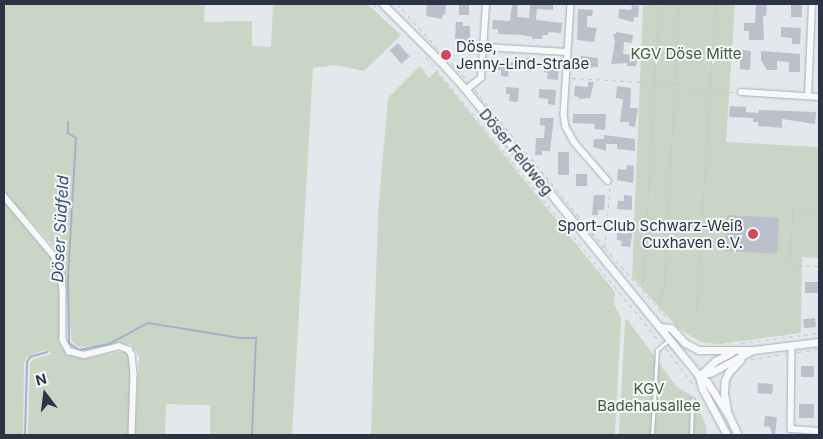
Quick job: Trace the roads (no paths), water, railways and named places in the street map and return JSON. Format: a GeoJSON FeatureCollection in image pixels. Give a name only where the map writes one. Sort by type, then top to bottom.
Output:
{"type":"FeatureCollection","features":[{"type":"Feature","properties":{"kind":"street"},"geometry":{"type":"LineString","coordinates":[[469,87],[481,78],[486,4]]}},
{"type":"Feature","properties":{"kind":"street"},"geometry":{"type":"LineString","coordinates":[[571,4],[564,115],[566,127],[575,144],[608,181]]}},
{"type":"Feature","properties":{"kind":"street"},"geometry":{"type":"LineString","coordinates":[[808,96],[812,4]]}},
{"type":"Feature","properties":{"kind":"street","name":"Döser Feldweg"},"geometry":{"type":"LineString","coordinates":[[381,7],[469,87],[671,338],[699,376]]}},
{"type":"Feature","properties":{"kind":"street"},"geometry":{"type":"LineString","coordinates":[[484,47],[567,52]]}},
{"type":"Feature","properties":{"kind":"street"},"geometry":{"type":"LineString","coordinates":[[741,92],[819,97]]}},
{"type":"Feature","properties":{"kind":"street"},"geometry":{"type":"LineString","coordinates":[[4,196],[54,257],[61,274],[63,290],[63,340],[69,351],[84,355],[119,346],[128,350],[132,355],[134,368],[132,435]]}},
{"type":"Feature","properties":{"kind":"street"},"geometry":{"type":"LineString","coordinates":[[661,327],[671,328],[685,343],[699,350],[740,346],[753,350],[792,349],[819,342]]}},
{"type":"Feature","properties":{"kind":"street"},"geometry":{"type":"LineString","coordinates":[[699,376],[715,361],[740,346]]}},
{"type":"Feature","properties":{"kind":"street"},"geometry":{"type":"LineString","coordinates":[[792,349],[791,429],[816,432]]}},
{"type":"Feature","properties":{"kind":"street"},"geometry":{"type":"LineString","coordinates":[[699,376],[712,372],[753,350]]}},
{"type":"Feature","properties":{"kind":"street"},"geometry":{"type":"LineString","coordinates":[[728,414],[724,390],[728,373],[753,350]]}},
{"type":"Feature","properties":{"kind":"street"},"geometry":{"type":"LineString","coordinates":[[699,376],[710,386],[728,414],[738,435]]}},
{"type":"Feature","properties":{"kind":"street"},"geometry":{"type":"LineString","coordinates":[[699,376],[702,388],[727,435]]}},
{"type":"Feature","properties":{"kind":"lane"},"geometry":{"type":"LineString","coordinates":[[652,435],[657,350],[671,338]]}},
{"type":"Feature","properties":{"kind":"lane"},"geometry":{"type":"LineString","coordinates":[[691,435],[692,400]]}},
{"type":"Feature","properties":{"kind":"waterway"},"geometry":{"type":"LineString","coordinates":[[68,122],[68,133],[76,138],[68,276],[69,343],[79,350],[109,344],[148,323],[241,338],[256,338],[252,435]]}},
{"type":"Feature","properties":{"kind":"waterway","name":"Döser Südfeld"},"geometry":{"type":"LineString","coordinates":[[25,435],[27,362],[30,357],[47,352]]}},
{"type":"Feature","properties":{"kind":"place","name":"Döse, Jenny-Lind-Straße"},"geometry":{"type":"Point","coordinates":[446,55]}},
{"type":"Feature","properties":{"kind":"place","name":"Sport-Club Schwarz-Weiß Cuxhaven e.V."},"geometry":{"type":"Point","coordinates":[753,234]}},
{"type":"Feature","properties":{"kind":"park label","name":"KGV Döse Mitte"},"geometry":{"type":"Point","coordinates":[686,54]}},
{"type":"Feature","properties":{"kind":"park label","name":"KGV Badehausallee"},"geometry":{"type":"Point","coordinates":[649,396]}}]}
